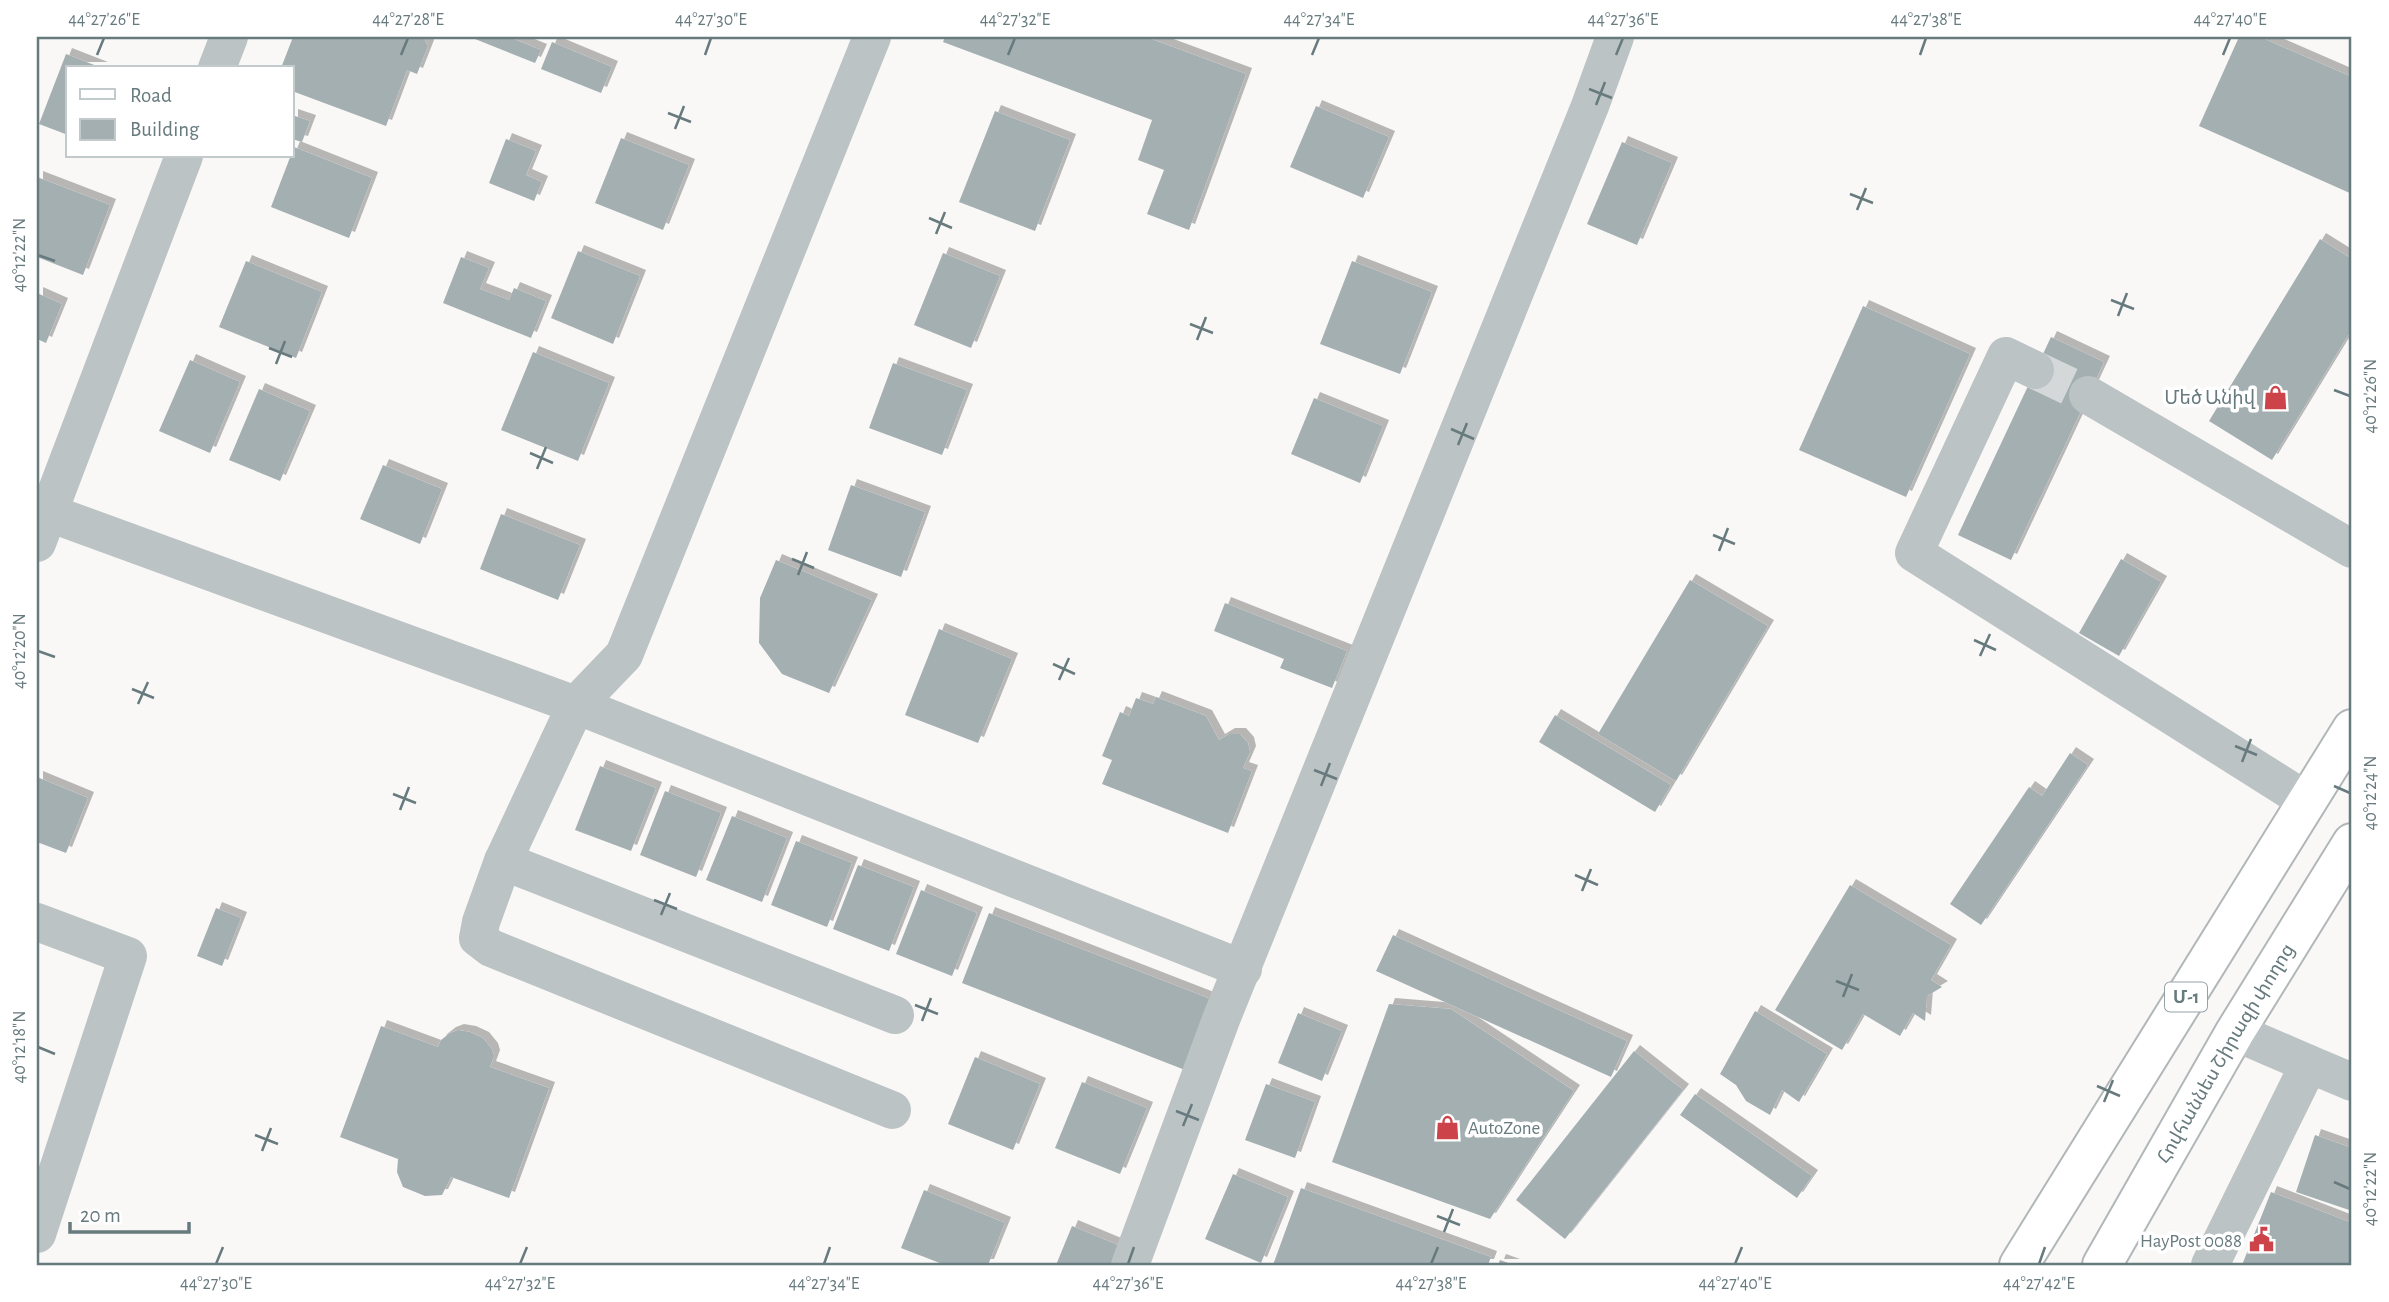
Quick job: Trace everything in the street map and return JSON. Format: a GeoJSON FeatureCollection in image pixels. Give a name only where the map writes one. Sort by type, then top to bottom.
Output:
{"type":"FeatureCollection","features":[{"type":"Feature","properties":{"kind":"main road","name":"Մ-1"},"geometry":{"type":"LineString","coordinates":[[2020,1265],[2352,729]]}},
{"type":"Feature","properties":{"kind":"main road","name":"Հովհաննես Շիրազի փողոց"},"geometry":{"type":"LineString","coordinates":[[2102,1265],[2235,1032],[2352,843]]}},
{"type":"Feature","properties":{"kind":"street"},"geometry":{"type":"LineString","coordinates":[[218,66],[229,37]]}},
{"type":"Feature","properties":{"kind":"street"},"geometry":{"type":"LineString","coordinates":[[872,37],[624,655],[576,705],[503,861],[478,938],[491,948],[892,1110]]}},
{"type":"Feature","properties":{"kind":"street"},"geometry":{"type":"LineString","coordinates":[[1130,1265],[1222,1017],[1590,106],[1615,37]]}},
{"type":"Feature","properties":{"kind":"street"},"geometry":{"type":"LineString","coordinates":[[183,158],[43,528],[576,705],[1243,969]]}},
{"type":"Feature","properties":{"kind":"street"},"geometry":{"type":"LineString","coordinates":[[2035,370],[2006,356],[1914,553],[2307,801]]}},
{"type":"Feature","properties":{"kind":"street"},"geometry":{"type":"LineString","coordinates":[[2088,395],[2352,549]]}},
{"type":"Feature","properties":{"kind":"street"},"geometry":{"type":"LineString","coordinates":[[503,861],[895,1015]]}},
{"type":"Feature","properties":{"kind":"street"},"geometry":{"type":"LineString","coordinates":[[37,922],[128,956],[37,1234]]}},
{"type":"Feature","properties":{"kind":"street"},"geometry":{"type":"LineString","coordinates":[[2235,1032],[2352,1082]]}},
{"type":"Feature","properties":{"kind":"street"},"geometry":{"type":"LineString","coordinates":[[2210,1265],[2309,1064]]}},
{"type":"Feature","properties":{"kind":"building"},"geometry":{"type":"Polygon","coordinates":[[[293,37],[423,37],[428,46],[417,74],[407,70],[386,126],[294,92],[294,66],[282,66],[293,37]]]}},
{"type":"Feature","properties":{"kind":"building"},"geometry":{"type":"Polygon","coordinates":[[[470,37],[509,37],[541,50],[535,63],[470,37]]]}},
{"type":"Feature","properties":{"kind":"building"},"geometry":{"type":"Polygon","coordinates":[[[945,37],[1146,37],[1246,74],[1189,230],[1147,214],[1164,170],[1138,160],[1152,120],[943,42],[945,37]]]}},
{"type":"Feature","properties":{"kind":"building"},"geometry":{"type":"Polygon","coordinates":[[[2239,37],[2260,37],[2352,77],[2352,194],[2199,126],[2239,37]]]}},
{"type":"Feature","properties":{"kind":"building"},"geometry":{"type":"Polygon","coordinates":[[[552,42],[612,67],[601,93],[541,69],[552,42]]]}},
{"type":"Feature","properties":{"kind":"building"},"geometry":{"type":"Polygon","coordinates":[[[66,54],[97,66],[66,66],[66,134],[39,124],[66,54]]]}},
{"type":"Feature","properties":{"kind":"building"},"geometry":{"type":"Polygon","coordinates":[[[1316,106],[1389,137],[1363,198],[1290,167],[1316,106]]]}},
{"type":"Feature","properties":{"kind":"building"},"geometry":{"type":"Polygon","coordinates":[[[995,111],[1070,140],[1035,231],[959,202],[995,111]]]}},
{"type":"Feature","properties":{"kind":"building"},"geometry":{"type":"Polygon","coordinates":[[[294,116],[310,121],[302,142],[294,140],[294,116]]]}},
{"type":"Feature","properties":{"kind":"building"},"geometry":{"type":"Polygon","coordinates":[[[621,138],[689,165],[663,230],[595,203],[621,138]]]}},
{"type":"Feature","properties":{"kind":"building"},"geometry":{"type":"Polygon","coordinates":[[[506,139],[536,151],[526,175],[542,182],[534,201],[489,183],[506,139]]]}},
{"type":"Feature","properties":{"kind":"building"},"geometry":{"type":"Polygon","coordinates":[[[1622,142],[1672,163],[1637,245],[1587,224],[1622,142]]]}},
{"type":"Feature","properties":{"kind":"building"},"geometry":{"type":"Polygon","coordinates":[[[294,147],[372,178],[349,238],[271,207],[290,158],[294,158],[294,147]]]}},
{"type":"Feature","properties":{"kind":"building"},"geometry":{"type":"Polygon","coordinates":[[[37,177],[110,205],[83,275],[37,257],[37,177]]]}},
{"type":"Feature","properties":{"kind":"building"},"geometry":{"type":"Polygon","coordinates":[[[2320,239],[2352,259],[2352,329],[2272,460],[2209,421],[2320,239]]]}},
{"type":"Feature","properties":{"kind":"building"},"geometry":{"type":"Polygon","coordinates":[[[578,251],[640,276],[613,344],[551,318],[578,251]]]}},
{"type":"Feature","properties":{"kind":"building"},"geometry":{"type":"Polygon","coordinates":[[[943,253],[1000,276],[971,348],[914,325],[943,253]]]}},
{"type":"Feature","properties":{"kind":"building"},"geometry":{"type":"Polygon","coordinates":[[[461,257],[489,268],[480,289],[509,300],[514,288],[546,301],[531,338],[443,303],[461,257]]]}},
{"type":"Feature","properties":{"kind":"building"},"geometry":{"type":"Polygon","coordinates":[[[246,261],[322,292],[296,358],[219,327],[246,261]]]}},
{"type":"Feature","properties":{"kind":"building"},"geometry":{"type":"Polygon","coordinates":[[[1352,261],[1432,292],[1400,374],[1320,344],[1352,261]]]}},
{"type":"Feature","properties":{"kind":"building"},"geometry":{"type":"Polygon","coordinates":[[[37,293],[62,304],[46,343],[37,339],[37,293]]]}},
{"type":"Feature","properties":{"kind":"building"},"geometry":{"type":"Polygon","coordinates":[[[1863,306],[1970,354],[1906,497],[1799,450],[1863,306]]]}},
{"type":"Feature","properties":{"kind":"building"},"geometry":{"type":"Polygon","coordinates":[[[2051,337],[2104,362],[2011,560],[1958,535],[2051,337]]]}},
{"type":"Feature","properties":{"kind":"building"},"geometry":{"type":"Polygon","coordinates":[[[533,352],[609,383],[578,461],[501,430],[533,352]]]}},
{"type":"Feature","properties":{"kind":"building"},"geometry":{"type":"Polygon","coordinates":[[[190,360],[240,382],[210,453],[159,431],[190,360]]]}},
{"type":"Feature","properties":{"kind":"building"},"geometry":{"type":"Polygon","coordinates":[[[893,363],[967,390],[942,455],[869,428],[893,363]]]}},
{"type":"Feature","properties":{"kind":"building"},"geometry":{"type":"Polygon","coordinates":[[[259,389],[310,411],[280,481],[229,460],[259,389]]]}},
{"type":"Feature","properties":{"kind":"building"},"geometry":{"type":"Polygon","coordinates":[[[1314,398],[1383,426],[1360,483],[1291,454],[1314,398]]]}},
{"type":"Feature","properties":{"kind":"building"},"geometry":{"type":"Polygon","coordinates":[[[383,465],[442,489],[420,544],[360,519],[383,465]]]}},
{"type":"Feature","properties":{"kind":"building"},"geometry":{"type":"Polygon","coordinates":[[[851,485],[925,512],[901,577],[828,550],[851,485]]]}},
{"type":"Feature","properties":{"kind":"building"},"geometry":{"type":"Polygon","coordinates":[[[501,514],[580,545],[558,600],[480,569],[501,514]]]}},
{"type":"Feature","properties":{"kind":"building"},"geometry":{"type":"Polygon","coordinates":[[[2121,559],[2161,582],[2119,656],[2079,633],[2121,559]]]}},
{"type":"Feature","properties":{"kind":"building"},"geometry":{"type":"Polygon","coordinates":[[[776,560],[872,600],[829,693],[782,674],[759,643],[760,598],[776,560]]]}},
{"type":"Feature","properties":{"kind":"building"},"geometry":{"type":"Polygon","coordinates":[[[1690,580],[1768,626],[1676,781],[1598,734],[1690,580]]]}},
{"type":"Feature","properties":{"kind":"building"},"geometry":{"type":"Polygon","coordinates":[[[1225,603],[1347,651],[1332,688],[1280,668],[1284,659],[1214,631],[1225,603]]]}},
{"type":"Feature","properties":{"kind":"building"},"geometry":{"type":"Polygon","coordinates":[[[939,629],[1012,659],[978,743],[905,715],[939,629]]]}},
{"type":"Feature","properties":{"kind":"building"},"geometry":{"type":"Polygon","coordinates":[[[1156,697],[1206,716],[1219,740],[1229,734],[1240,734],[1248,743],[1250,752],[1243,768],[1252,771],[1228,833],[1102,784],[1112,760],[1102,756],[1120,712],[1129,716],[1136,698],[1153,704],[1156,697]]]}},
{"type":"Feature","properties":{"kind":"building"},"geometry":{"type":"Polygon","coordinates":[[[1555,715],[1671,785],[1655,812],[1539,742],[1555,715]]]}},
{"type":"Feature","properties":{"kind":"building"},"geometry":{"type":"Polygon","coordinates":[[[2070,753],[2088,765],[1981,925],[1950,904],[2029,787],[2042,796],[2070,753]]]}},
{"type":"Feature","properties":{"kind":"building"},"geometry":{"type":"Polygon","coordinates":[[[600,766],[656,788],[631,851],[575,830],[600,766]]]}},
{"type":"Feature","properties":{"kind":"building"},"geometry":{"type":"Polygon","coordinates":[[[37,777],[88,798],[66,853],[37,842],[37,777]]]}},
{"type":"Feature","properties":{"kind":"building"},"geometry":{"type":"Polygon","coordinates":[[[665,791],[721,813],[696,877],[640,855],[665,791]]]}},
{"type":"Feature","properties":{"kind":"building"},"geometry":{"type":"Polygon","coordinates":[[[732,816],[787,838],[762,902],[706,880],[732,816]]]}},
{"type":"Feature","properties":{"kind":"building"},"geometry":{"type":"Polygon","coordinates":[[[796,841],[852,863],[827,927],[771,905],[796,841]]]}},
{"type":"Feature","properties":{"kind":"building"},"geometry":{"type":"Polygon","coordinates":[[[858,865],[914,887],[889,951],[833,929],[858,865]]]}},
{"type":"Feature","properties":{"kind":"building"},"geometry":{"type":"Polygon","coordinates":[[[1850,885],[1951,945],[1931,980],[1942,987],[1927,996],[1925,1021],[1913,1013],[1900,1036],[1863,1014],[1842,1050],[1775,1010],[1850,885]]]}},
{"type":"Feature","properties":{"kind":"building"},"geometry":{"type":"Polygon","coordinates":[[[921,890],[977,913],[952,976],[896,954],[921,890]]]}},
{"type":"Feature","properties":{"kind":"building"},"geometry":{"type":"Polygon","coordinates":[[[216,908],[241,918],[222,966],[197,956],[216,908]]]}},
{"type":"Feature","properties":{"kind":"building"},"geometry":{"type":"Polygon","coordinates":[[[989,913],[1213,1000],[1185,1070],[962,983],[989,913]]]}},
{"type":"Feature","properties":{"kind":"building"},"geometry":{"type":"Polygon","coordinates":[[[1393,935],[1627,1041],[1611,1077],[1376,971],[1393,935]]]}},
{"type":"Feature","properties":{"kind":"building","name":"AutoZone"},"geometry":{"type":"Polygon","coordinates":[[[1389,1004],[1451,1009],[1574,1091],[1490,1219],[1332,1162],[1389,1004]]]}},
{"type":"Feature","properties":{"kind":"building"},"geometry":{"type":"Polygon","coordinates":[[[1755,1011],[1827,1054],[1799,1102],[1782,1090],[1770,1115],[1746,1101],[1736,1085],[1720,1074],[1755,1011]]]}},
{"type":"Feature","properties":{"kind":"building"},"geometry":{"type":"Polygon","coordinates":[[[1298,1013],[1342,1031],[1322,1081],[1278,1063],[1298,1013]]]}},
{"type":"Feature","properties":{"kind":"building"},"geometry":{"type":"Polygon","coordinates":[[[381,1026],[438,1047],[441,1040],[450,1033],[458,1030],[470,1032],[483,1038],[492,1049],[494,1056],[490,1067],[549,1088],[509,1198],[451,1177],[442,1195],[425,1196],[403,1187],[397,1172],[398,1159],[340,1137],[381,1026]]]}},
{"type":"Feature","properties":{"kind":"building"},"geometry":{"type":"Polygon","coordinates":[[[1634,1051],[1683,1090],[1565,1239],[1516,1200],[1634,1051]]]}},
{"type":"Feature","properties":{"kind":"building"},"geometry":{"type":"Polygon","coordinates":[[[975,1057],[1040,1084],[1013,1150],[948,1124],[975,1057]]]}},
{"type":"Feature","properties":{"kind":"building"},"geometry":{"type":"Polygon","coordinates":[[[1082,1082],[1147,1108],[1120,1174],[1055,1148],[1082,1082]]]}},
{"type":"Feature","properties":{"kind":"building"},"geometry":{"type":"Polygon","coordinates":[[[1266,1084],[1315,1102],[1295,1158],[1245,1140],[1266,1084]]]}},
{"type":"Feature","properties":{"kind":"building"},"geometry":{"type":"Polygon","coordinates":[[[1695,1094],[1812,1176],[1797,1198],[1680,1115],[1695,1094]]]}},
{"type":"Feature","properties":{"kind":"building"},"geometry":{"type":"Polygon","coordinates":[[[2315,1135],[2352,1148],[2352,1211],[2296,1192],[2315,1135]]]}},
{"type":"Feature","properties":{"kind":"building"},"geometry":{"type":"Polygon","coordinates":[[[1233,1174],[1288,1197],[1261,1263],[1205,1239],[1233,1174]]]}},
{"type":"Feature","properties":{"kind":"building"},"geometry":{"type":"Polygon","coordinates":[[[1301,1188],[1491,1257],[1488,1265],[1273,1265],[1301,1188]]]}},
{"type":"Feature","properties":{"kind":"building"},"geometry":{"type":"Polygon","coordinates":[[[924,1190],[1005,1223],[988,1265],[945,1265],[901,1248],[924,1190]]]}},
{"type":"Feature","properties":{"kind":"building"},"geometry":{"type":"Polygon","coordinates":[[[2271,1192],[2352,1223],[2352,1258],[2349,1265],[2242,1265],[2271,1192]]]}},
{"type":"Feature","properties":{"kind":"building"},"geometry":{"type":"Polygon","coordinates":[[[1072,1226],[1125,1248],[1117,1265],[1056,1265],[1072,1226]]]}},
{"type":"Feature","properties":{"kind":"building"},"geometry":{"type":"Polygon","coordinates":[[[1500,1260],[1514,1265],[1498,1265],[1500,1260]]]}},
{"type":"Feature","properties":{"kind":"tunnel"},"geometry":{"type":"LineString","coordinates":[[2035,370],[2088,395]]}},
{"type":"Feature","properties":{"kind":"place","name":"Մեծ Անիվ"},"geometry":{"type":"Point","coordinates":[2275,397]}},
{"type":"Feature","properties":{"kind":"place","name":"AutoZone"},"geometry":{"type":"Point","coordinates":[1448,1127]}},
{"type":"Feature","properties":{"kind":"place","name":"HayPost 0088"},"geometry":{"type":"Point","coordinates":[2262,1240]}}]}
